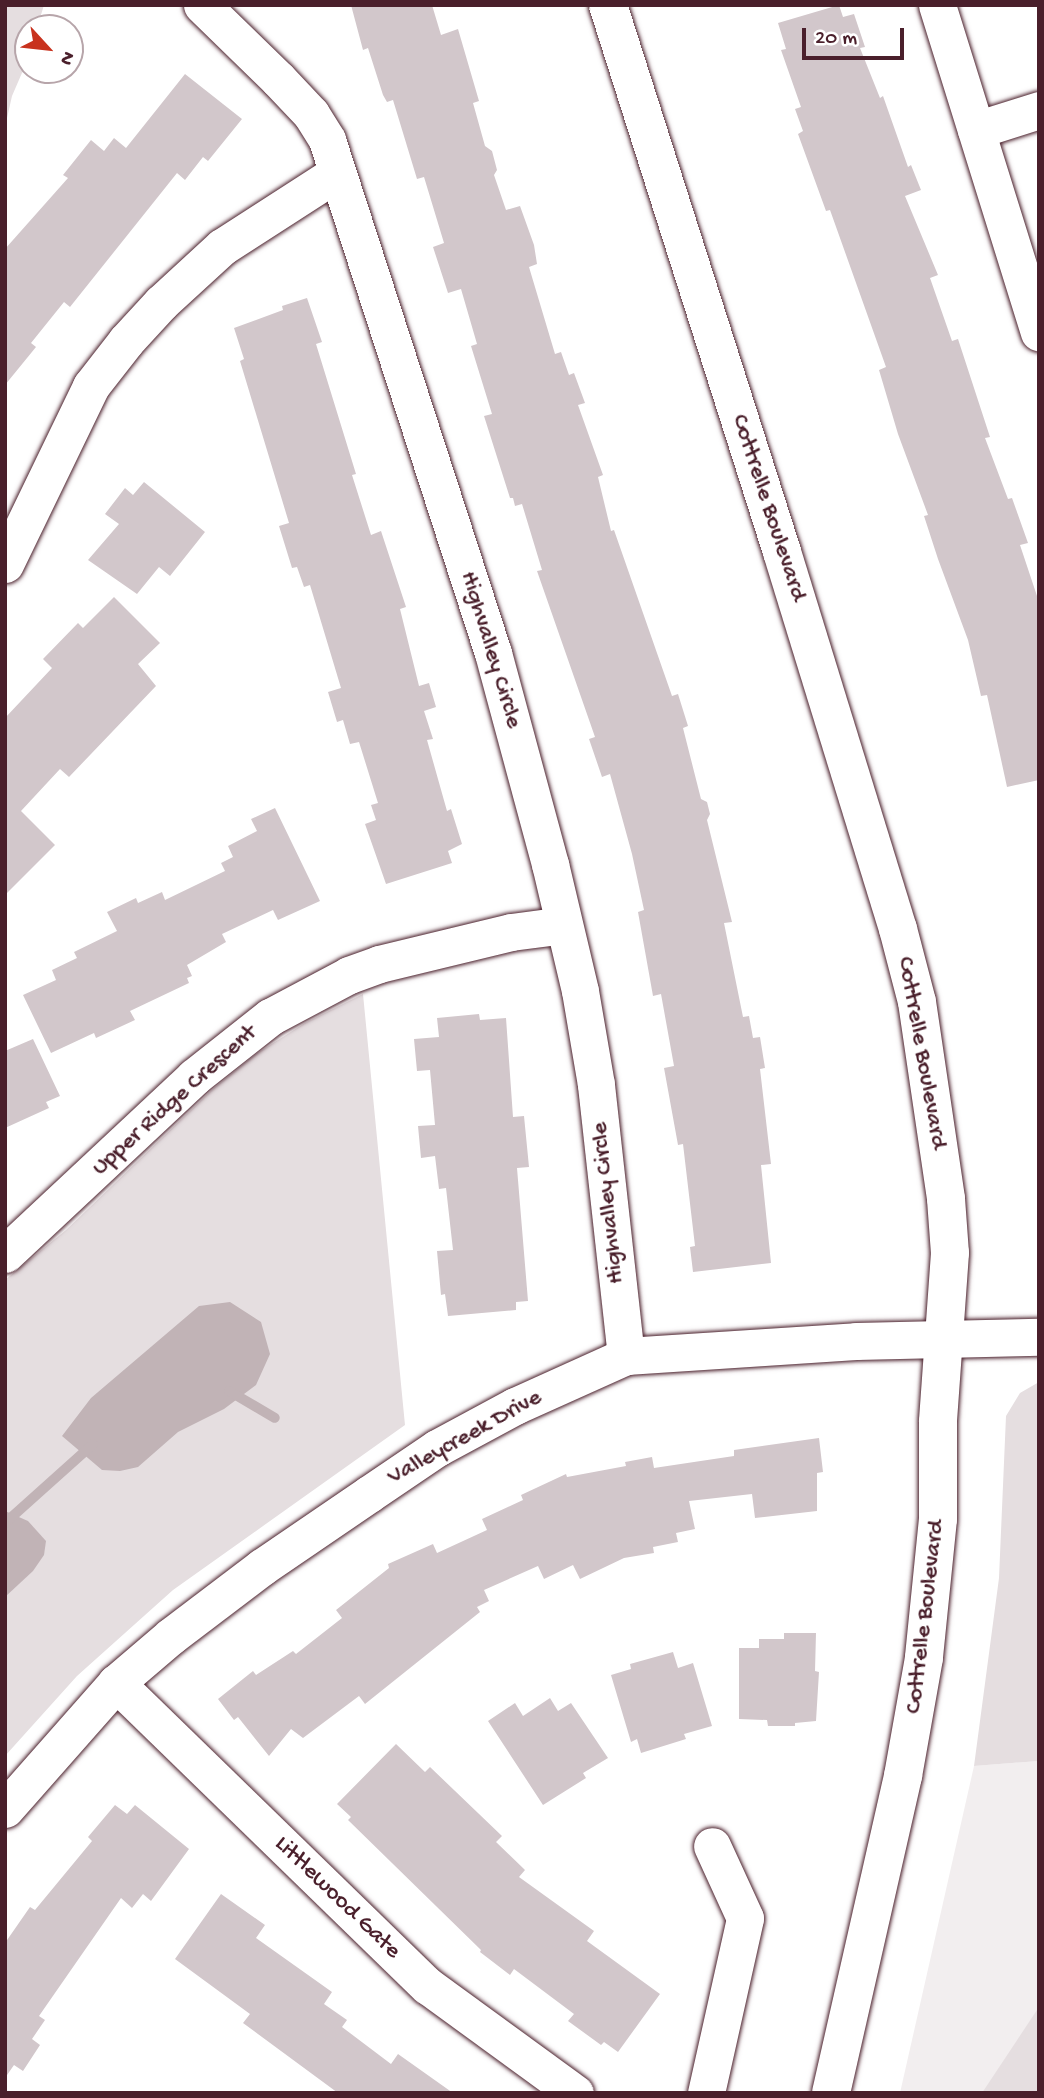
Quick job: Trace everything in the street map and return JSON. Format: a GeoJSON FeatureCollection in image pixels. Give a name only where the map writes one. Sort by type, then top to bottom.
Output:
{"type":"FeatureCollection","features":[{"type":"Feature","properties":{"kind":"main road","name":"Cottrelle Boulevard"},"geometry":{"type":"LineString","coordinates":[[608,5],[782,552],[917,1002],[949,1239],[939,1422],[939,1519],[922,1670],[903,1776],[831,2093]]}},
{"type":"Feature","properties":{"kind":"street","name":"Highvalley Circle"},"geometry":{"type":"LineString","coordinates":[[202,5],[311,114],[327,140],[493,653],[564,925],[596,1085],[626,1356]]}},
{"type":"Feature","properties":{"kind":"street"},"geometry":{"type":"LineString","coordinates":[[937,5],[1039,332]]}},
{"type":"Feature","properties":{"kind":"street"},"geometry":{"type":"LineString","coordinates":[[976,130],[1039,110]]}},
{"type":"Feature","properties":{"kind":"street"},"geometry":{"type":"LineString","coordinates":[[5,564],[91,386],[126,341],[161,303],[222,247],[337,173]]}},
{"type":"Feature","properties":{"kind":"street","name":"Upper Ridge Crescent"},"geometry":{"type":"LineString","coordinates":[[5,1254],[194,1077],[270,1017],[349,975],[379,964],[511,932],[564,925]]}},
{"type":"Feature","properties":{"kind":"street","name":"Valleycreek Drive"},"geometry":{"type":"LineString","coordinates":[[5,1809],[116,1683],[218,1599],[437,1448],[515,1406],[626,1356],[856,1341],[1039,1337]]}},
{"type":"Feature","properties":{"kind":"street","name":"Littlewood Gate"},"geometry":{"type":"LineString","coordinates":[[116,1683],[428,1986],[575,2093]]}},
{"type":"Feature","properties":{"kind":"street"},"geometry":{"type":"LineString","coordinates":[[706,2093],[745,1918],[712,1846]]}},
{"type":"Feature","properties":{"kind":"shaded area"},"geometry":{"type":"Polygon","coordinates":[[[5,5],[44,5],[41,14],[14,14],[14,84],[17,84],[5,127],[5,5]]]}},
{"type":"Feature","properties":{"kind":"shaded area"},"geometry":{"type":"Polygon","coordinates":[[[363,994],[405,1425],[173,1590],[77,1676],[5,1756],[5,1280],[66,1230],[213,1089],[256,1054],[305,1023],[363,994]]]}},
{"type":"Feature","properties":{"kind":"shaded area"},"geometry":{"type":"Polygon","coordinates":[[[230,1302],[261,1322],[270,1354],[256,1385],[224,1409],[178,1432],[138,1467],[120,1471],[102,1470],[62,1436],[91,1398],[199,1306],[230,1302]]]}},
{"type":"Feature","properties":{"kind":"shaded area"},"geometry":{"type":"Polygon","coordinates":[[[1039,1382],[1039,1761],[974,1766],[999,1578],[1006,1416],[1020,1393],[1039,1382]]]}},
{"type":"Feature","properties":{"kind":"shaded area"},"geometry":{"type":"Polygon","coordinates":[[[5,1511],[28,1521],[46,1541],[44,1555],[33,1571],[5,1597],[5,1511]]]}},
{"type":"Feature","properties":{"kind":"shaded area"},"geometry":{"type":"Polygon","coordinates":[[[1039,1761],[1039,2093],[900,2093],[974,1766],[1039,1761]]]}},
{"type":"Feature","properties":{"kind":"shaded area"},"geometry":{"type":"Polygon","coordinates":[[[1039,2007],[1039,2093],[982,2093],[1039,2007]]]}},
{"type":"Feature","properties":{"kind":"building"},"geometry":{"type":"Polygon","coordinates":[[[351,5],[432,5],[441,35],[458,29],[479,101],[473,103],[485,146],[492,151],[497,170],[494,175],[506,210],[520,206],[534,245],[537,264],[529,267],[555,354],[561,352],[569,375],[574,373],[585,403],[578,405],[603,475],[598,477],[611,531],[614,530],[672,696],[678,694],[688,726],[683,728],[701,799],[707,802],[710,814],[707,820],[732,922],[724,923],[743,1017],[749,1016],[753,1038],[760,1037],[765,1068],[760,1069],[771,1164],[761,1165],[771,1263],[693,1272],[690,1247],[695,1246],[683,1144],[678,1145],[664,1068],[674,1066],[661,994],[653,996],[638,912],[644,910],[632,854],[610,774],[602,777],[589,739],[595,737],[537,571],[542,570],[522,504],[515,506],[513,498],[510,498],[484,416],[492,414],[471,346],[477,344],[461,289],[448,293],[433,247],[444,243],[424,177],[417,179],[393,100],[387,102],[368,48],[363,50],[351,5]]]}},
{"type":"Feature","properties":{"kind":"building"},"geometry":{"type":"Polygon","coordinates":[[[839,5],[843,17],[854,14],[865,47],[860,48],[880,98],[883,96],[908,167],[911,165],[921,190],[905,196],[938,275],[930,278],[952,341],[958,339],[990,437],[985,438],[1008,499],[1012,498],[1028,543],[1020,545],[1039,602],[1039,780],[1007,787],[987,695],[981,696],[968,640],[938,559],[924,516],[928,515],[898,434],[879,370],[886,367],[830,210],[826,211],[798,134],[803,131],[795,109],[801,107],[781,50],[786,49],[778,23],[839,5]]]}},
{"type":"Feature","properties":{"kind":"building"},"geometry":{"type":"Polygon","coordinates":[[[185,74],[242,119],[208,161],[203,157],[185,180],[177,173],[70,307],[64,302],[31,343],[36,347],[5,385],[5,249],[68,178],[63,175],[91,140],[104,151],[114,138],[126,148],[185,74]]]}},
{"type":"Feature","properties":{"kind":"building"},"geometry":{"type":"Polygon","coordinates":[[[307,298],[322,342],[316,344],[356,474],[352,475],[371,535],[381,531],[406,607],[400,609],[419,686],[429,683],[436,707],[424,711],[433,739],[427,740],[447,811],[451,809],[462,844],[448,851],[452,863],[386,884],[365,824],[376,820],[371,805],[378,803],[359,742],[350,744],[343,720],[337,722],[328,692],[341,688],[310,585],[304,587],[297,567],[292,568],[279,526],[289,523],[240,361],[244,359],[234,328],[283,310],[282,306],[307,298]]]}},
{"type":"Feature","properties":{"kind":"building"},"geometry":{"type":"Polygon","coordinates":[[[144,482],[205,532],[170,576],[159,567],[137,594],[88,560],[119,524],[105,514],[125,488],[133,495],[144,482]]]}},
{"type":"Feature","properties":{"kind":"building"},"geometry":{"type":"Polygon","coordinates":[[[114,597],[160,643],[138,664],[156,686],[69,777],[60,769],[21,811],[55,845],[5,895],[5,718],[52,668],[43,659],[78,623],[83,628],[114,597]]]}},
{"type":"Feature","properties":{"kind":"building"},"geometry":{"type":"Polygon","coordinates":[[[275,808],[320,901],[278,920],[273,910],[222,934],[226,942],[187,965],[192,976],[187,978],[189,983],[130,1011],[135,1020],[96,1038],[94,1033],[51,1053],[23,995],[56,980],[52,970],[77,958],[74,952],[117,931],[107,912],[136,898],[138,903],[162,892],[165,900],[225,871],[221,863],[233,857],[228,846],[257,831],[251,819],[275,808]]]}},
{"type":"Feature","properties":{"kind":"building"},"geometry":{"type":"Polygon","coordinates":[[[479,1014],[480,1020],[506,1018],[513,1117],[524,1116],[529,1167],[517,1168],[528,1301],[516,1302],[516,1310],[448,1316],[445,1294],[441,1295],[437,1251],[453,1250],[446,1188],[439,1189],[435,1156],[421,1158],[418,1126],[435,1125],[430,1070],[417,1071],[414,1039],[439,1037],[437,1018],[479,1014]]]}},
{"type":"Feature","properties":{"kind":"building"},"geometry":{"type":"Polygon","coordinates":[[[33,1039],[60,1096],[46,1102],[49,1108],[5,1128],[5,1051],[33,1039]]]}},
{"type":"Feature","properties":{"kind":"building"},"geometry":{"type":"Polygon","coordinates":[[[819,1438],[823,1472],[817,1473],[817,1511],[755,1518],[752,1494],[689,1501],[695,1529],[676,1533],[678,1542],[653,1547],[654,1553],[624,1558],[580,1579],[573,1565],[544,1579],[538,1566],[484,1590],[489,1601],[477,1607],[480,1612],[365,1704],[359,1696],[303,1738],[291,1729],[269,1756],[238,1717],[234,1720],[218,1699],[253,1671],[256,1675],[293,1651],[296,1654],[342,1618],[336,1610],[389,1568],[388,1564],[433,1544],[437,1553],[487,1530],[482,1519],[523,1500],[521,1495],[566,1474],[567,1477],[626,1466],[625,1462],[652,1457],[654,1468],[734,1456],[734,1450],[819,1438]]]}},
{"type":"Feature","properties":{"kind":"building"},"geometry":{"type":"Polygon","coordinates":[[[784,1633],[816,1633],[815,1671],[819,1672],[816,1721],[795,1723],[795,1726],[768,1726],[767,1720],[739,1719],[739,1648],[759,1648],[759,1639],[784,1639],[784,1633]]]}},
{"type":"Feature","properties":{"kind":"building"},"geometry":{"type":"Polygon","coordinates":[[[673,1652],[678,1668],[693,1663],[712,1726],[684,1734],[686,1739],[641,1753],[637,1739],[631,1742],[611,1675],[631,1669],[630,1664],[673,1652]]]}},
{"type":"Feature","properties":{"kind":"building"},"geometry":{"type":"Polygon","coordinates":[[[550,1698],[558,1711],[571,1703],[608,1758],[583,1773],[586,1778],[543,1805],[488,1721],[515,1703],[523,1716],[550,1698]]]}},
{"type":"Feature","properties":{"kind":"building"},"geometry":{"type":"Polygon","coordinates":[[[396,1744],[425,1772],[430,1767],[502,1836],[496,1842],[525,1870],[519,1877],[594,1931],[587,1941],[660,1994],[618,2052],[604,2042],[601,2045],[568,2021],[574,2014],[514,1969],[510,1975],[480,1952],[481,1950],[348,1820],[351,1817],[337,1804],[396,1744]]]}},
{"type":"Feature","properties":{"kind":"building"},"geometry":{"type":"Polygon","coordinates":[[[115,1805],[127,1814],[135,1805],[189,1849],[151,1901],[143,1894],[132,1908],[121,1898],[39,2016],[45,2020],[32,2039],[40,2045],[23,2071],[14,2065],[5,2078],[5,1943],[30,1907],[35,1910],[92,1841],[88,1837],[115,1805]]]}},
{"type":"Feature","properties":{"kind":"building"},"geometry":{"type":"Polygon","coordinates":[[[221,1894],[265,1925],[256,1938],[332,1992],[324,2004],[347,2020],[342,2027],[391,2064],[398,2054],[453,2093],[338,2093],[243,2023],[250,2014],[175,1959],[221,1894]]]}},
{"type":"Feature","properties":{"kind":"waterway"},"geometry":{"type":"LineString","coordinates":[[229,1391],[275,1418]]}},
{"type":"Feature","properties":{"kind":"waterway"},"geometry":{"type":"LineString","coordinates":[[5,1523],[93,1444]]}}]}
